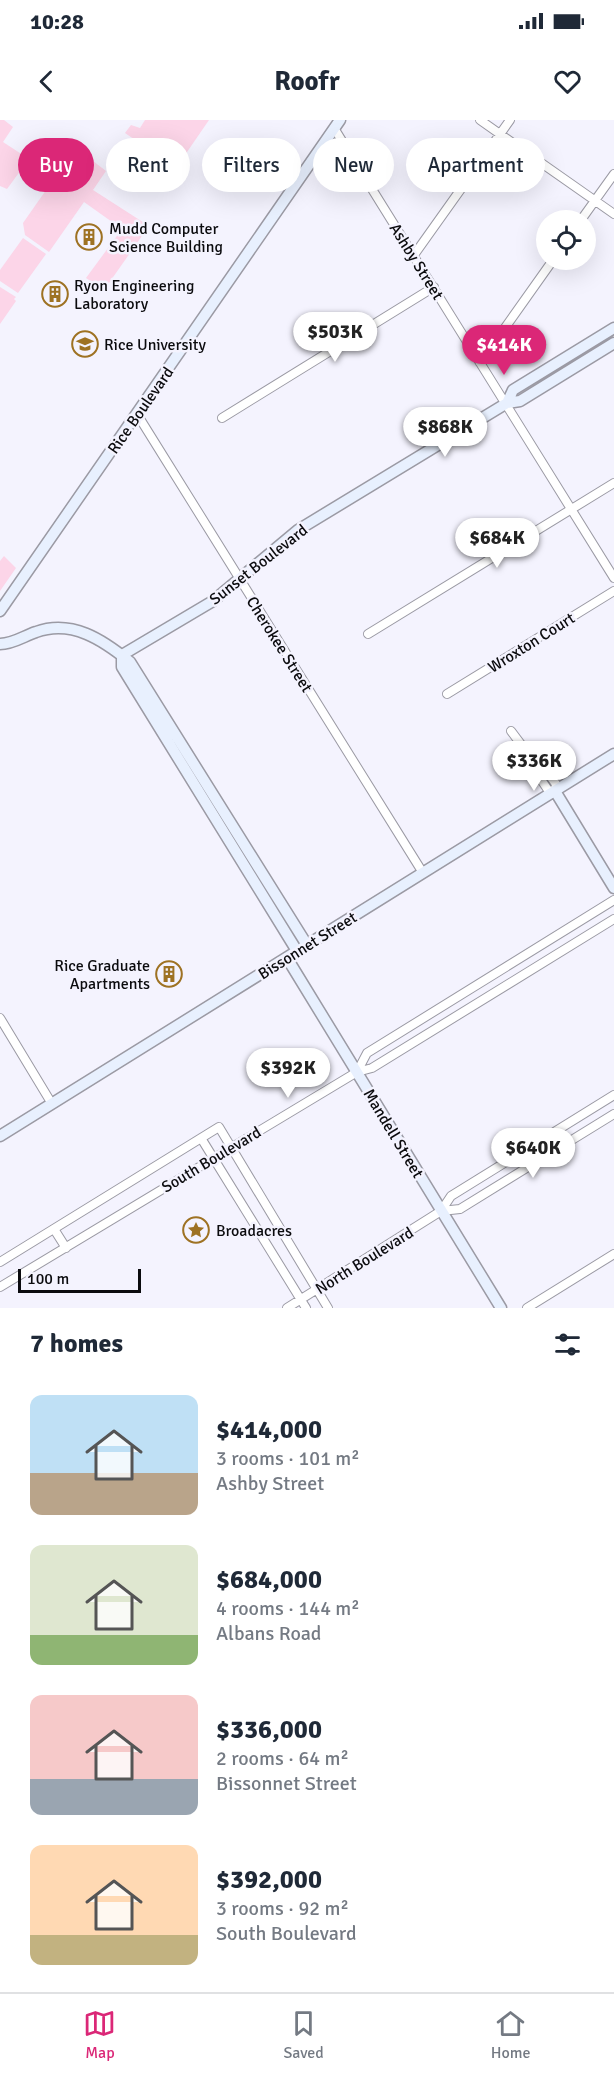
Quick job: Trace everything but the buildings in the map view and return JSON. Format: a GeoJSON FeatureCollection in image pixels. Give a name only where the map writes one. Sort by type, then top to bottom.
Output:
{"type":"FeatureCollection","features":[{"type":"Feature","properties":{"kind":"street"},"geometry":{"type":"LineString","coordinates":[[480,120],[614,214]]}},
{"type":"Feature","properties":{"kind":"street"},"geometry":{"type":"LineString","coordinates":[[414,255],[510,120]]}},
{"type":"Feature","properties":{"kind":"street","name":"Ashby Street"},"geometry":{"type":"LineString","coordinates":[[337,124],[414,255],[614,578]]}},
{"type":"Feature","properties":{"kind":"street","name":"Rice Boulevard"},"geometry":{"type":"LineString","coordinates":[[0,611],[337,124]]}},
{"type":"Feature","properties":{"kind":"street"},"geometry":{"type":"LineString","coordinates":[[588,210],[614,174]]}},
{"type":"Feature","properties":{"kind":"street"},"geometry":{"type":"LineString","coordinates":[[480,363],[546,270]]}},
{"type":"Feature","properties":{"kind":"street"},"geometry":{"type":"LineString","coordinates":[[222,418],[434,287]]}},
{"type":"Feature","properties":{"kind":"street","name":"Sunset Boulevard"},"geometry":{"type":"LineString","coordinates":[[507,403],[513,390],[614,328]]}},
{"type":"Feature","properties":{"kind":"street","name":"Sunset Boulevard"},"geometry":{"type":"LineString","coordinates":[[122,655],[213,601],[298,530],[507,403],[520,401],[614,344]]}},
{"type":"Feature","properties":{"kind":"street","name":"Cherokee Street"},"geometry":{"type":"LineString","coordinates":[[137,414],[423,873]]}},
{"type":"Feature","properties":{"kind":"street"},"geometry":{"type":"LineString","coordinates":[[368,634],[614,483]]}},
{"type":"Feature","properties":{"kind":"street","name":"Wroxton Court"},"geometry":{"type":"LineString","coordinates":[[447,694],[614,591]]}},
{"type":"Feature","properties":{"kind":"street"},"geometry":{"type":"LineString","coordinates":[[0,644],[14,641],[37,631],[60,627],[75,628],[106,643],[130,662],[187,763],[302,948]]}},
{"type":"Feature","properties":{"kind":"street"},"geometry":{"type":"LineString","coordinates":[[511,731],[541,771],[540,778],[548,790],[555,790],[614,888]]}},
{"type":"Feature","properties":{"kind":"street","name":"Bissonnet Street"},"geometry":{"type":"LineString","coordinates":[[0,1136],[614,754]]}},
{"type":"Feature","properties":{"kind":"street","name":"South Boulevard"},"geometry":{"type":"LineString","coordinates":[[357,1072],[367,1053],[614,900]]}},
{"type":"Feature","properties":{"kind":"street","name":"South Boulevard"},"geometry":{"type":"LineString","coordinates":[[0,1287],[357,1072],[372,1068],[614,919]]}},
{"type":"Feature","properties":{"kind":"street","name":"Mandell Street"},"geometry":{"type":"LineString","coordinates":[[287,958],[501,1308]]}},
{"type":"Feature","properties":{"kind":"street"},"geometry":{"type":"LineString","coordinates":[[0,1018],[52,1104]]}},
{"type":"Feature","properties":{"kind":"street","name":"North Boulevard"},"geometry":{"type":"LineString","coordinates":[[441,1212],[451,1196],[614,1095]]}},
{"type":"Feature","properties":{"kind":"street","name":"North Boulevard"},"geometry":{"type":"LineString","coordinates":[[287,1308],[441,1212],[460,1209],[614,1114]]}},
{"type":"Feature","properties":{"kind":"street","name":"South Boulevard"},"geometry":{"type":"LineString","coordinates":[[0,1262],[219,1127],[231,1147]]}},
{"type":"Feature","properties":{"kind":"street"},"geometry":{"type":"LineString","coordinates":[[201,1138],[306,1308]]}},
{"type":"Feature","properties":{"kind":"street"},"geometry":{"type":"LineString","coordinates":[[231,1147],[329,1308]]}},
{"type":"Feature","properties":{"kind":"street"},"geometry":{"type":"LineString","coordinates":[[54,1229],[66,1248]]}},
{"type":"Feature","properties":{"kind":"street"},"geometry":{"type":"LineString","coordinates":[[527,1308],[614,1254]]}},
{"type":"Feature","properties":{"kind":"shaded area"},"geometry":{"type":"Polygon","coordinates":[[[0,120],[4,120],[13,127],[3,142],[18,152],[18,174],[7,189],[0,186],[0,120]]]}},
{"type":"Feature","properties":{"kind":"shaded area"},"geometry":{"type":"Polygon","coordinates":[[[145,120],[209,120],[190,148],[190,138],[132,138],[125,133],[131,125],[140,128],[145,120]]]}},
{"type":"Feature","properties":{"kind":"shaded area"},"geometry":{"type":"Polygon","coordinates":[[[94,162],[106,171],[94,189],[94,162]]]}},
{"type":"Feature","properties":{"kind":"shaded area"},"geometry":{"type":"Polygon","coordinates":[[[94,191],[149,226],[104,290],[86,278],[122,229],[84,202],[49,252],[25,235],[23,223],[45,192],[94,191]]]}},
{"type":"Feature","properties":{"kind":"shaded area"},"geometry":{"type":"Polygon","coordinates":[[[23,238],[46,254],[18,293],[0,281],[0,270],[23,238]]]}},
{"type":"Feature","properties":{"kind":"shaded area"},"geometry":{"type":"Polygon","coordinates":[[[0,287],[16,297],[14,299],[16,301],[0,324],[0,287]]]}},
{"type":"Feature","properties":{"kind":"shaded area"},"geometry":{"type":"Polygon","coordinates":[[[4,556],[16,568],[0,591],[0,561],[4,556]]]}},
{"type":"Feature","properties":{"kind":"place","name":"Mudd Computer Science Building"},"geometry":{"type":"Point","coordinates":[89,237]}},
{"type":"Feature","properties":{"kind":"place","name":"Ryon Engineering Laboratory"},"geometry":{"type":"Point","coordinates":[55,294]}},
{"type":"Feature","properties":{"kind":"place","name":"Rice University"},"geometry":{"type":"Point","coordinates":[85,344]}},
{"type":"Feature","properties":{"kind":"place","name":"Rice Graduate Apartments"},"geometry":{"type":"Point","coordinates":[169,974]}},
{"type":"Feature","properties":{"kind":"place","name":"Broadacres"},"geometry":{"type":"Point","coordinates":[196,1230]}}]}
